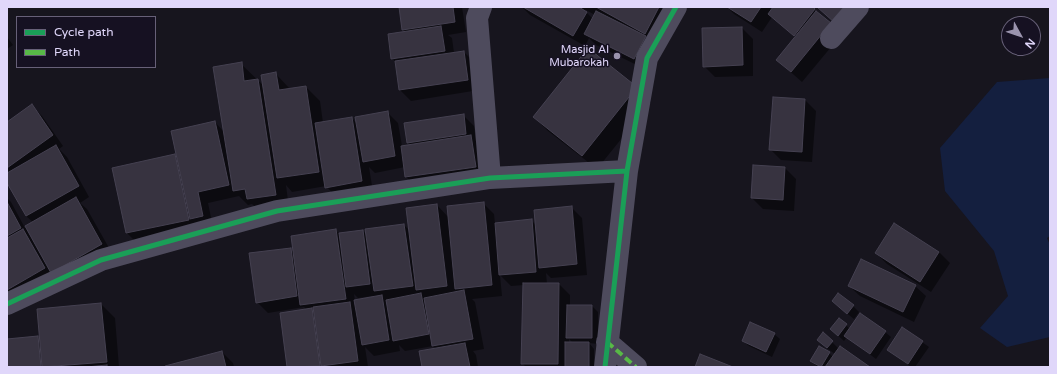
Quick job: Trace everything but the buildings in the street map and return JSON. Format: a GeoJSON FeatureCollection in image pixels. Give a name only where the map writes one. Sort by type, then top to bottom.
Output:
{"type":"FeatureCollection","features":[{"type":"Feature","properties":{"kind":"street"},"geometry":{"type":"LineString","coordinates":[[481,7],[477,18],[490,178]]}},
{"type":"Feature","properties":{"kind":"street"},"geometry":{"type":"LineString","coordinates":[[605,367],[627,171],[647,58],[676,7]]}},
{"type":"Feature","properties":{"kind":"street"},"geometry":{"type":"LineString","coordinates":[[831,38],[858,7]]}},
{"type":"Feature","properties":{"kind":"street"},"geometry":{"type":"LineString","coordinates":[[7,304],[101,260],[277,211],[490,178],[627,171]]}},
{"type":"Feature","properties":{"kind":"street"},"geometry":{"type":"LineString","coordinates":[[607,342],[636,367]]}},
{"type":"Feature","properties":{"kind":"water"},"geometry":{"type":"Polygon","coordinates":[[[1050,78],[1050,236],[1047,238],[1050,245],[1050,337],[1007,347],[980,328],[1008,296],[994,251],[945,191],[940,148],[997,82],[1050,78]]]}},
{"type":"Feature","properties":{"kind":"marked path"},"geometry":{"type":"LineString","coordinates":[[607,342],[636,367]]}},
{"type":"Feature","properties":{"kind":"cycle path"},"geometry":{"type":"LineString","coordinates":[[7,304],[101,260],[277,211],[490,178],[627,171],[647,58],[676,7]]}},
{"type":"Feature","properties":{"kind":"cycle path"},"geometry":{"type":"LineString","coordinates":[[605,367],[627,171]]}},
{"type":"Feature","properties":{"kind":"place","name":"Masjid Al Mubarokah"},"geometry":{"type":"Point","coordinates":[617,56]}}]}
